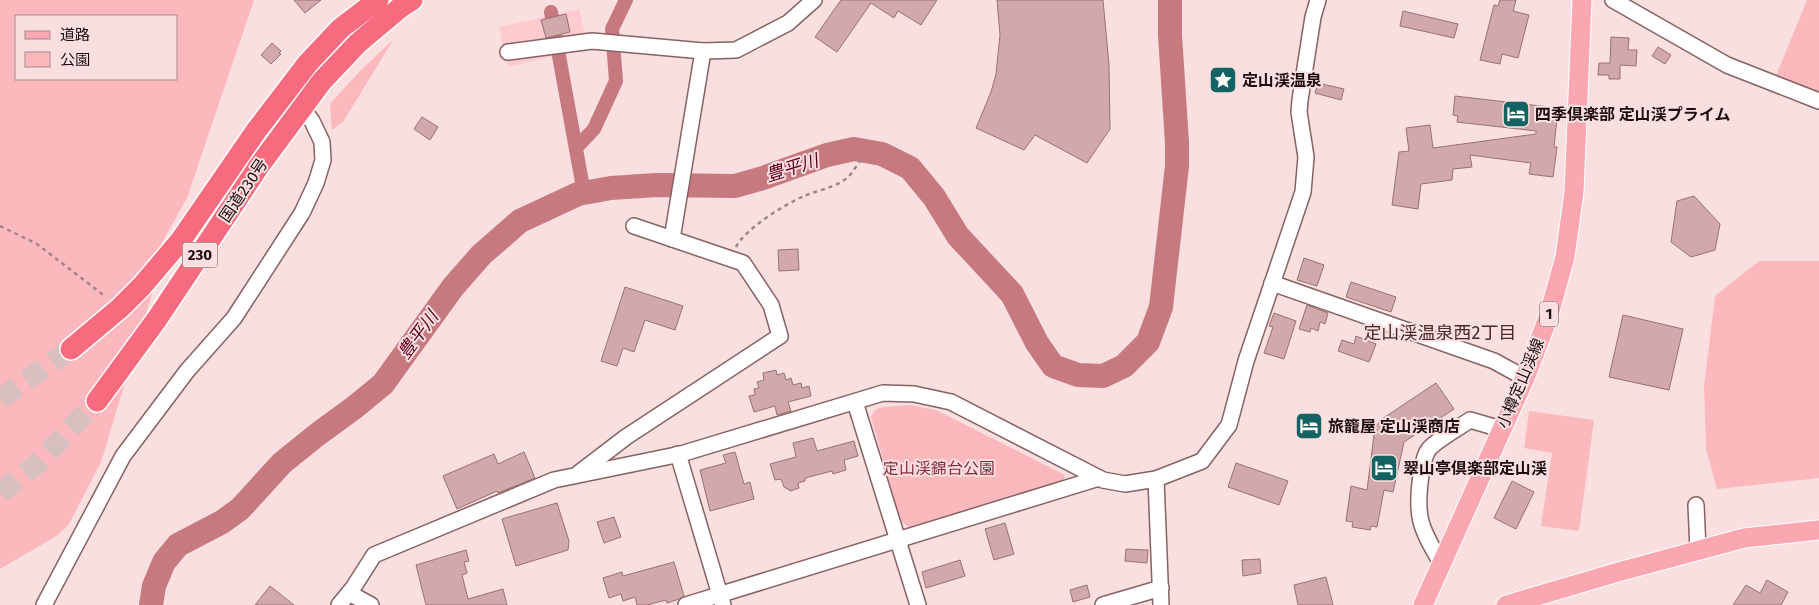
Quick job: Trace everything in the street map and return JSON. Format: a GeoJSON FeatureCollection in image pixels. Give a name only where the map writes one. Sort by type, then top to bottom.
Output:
{"type":"FeatureCollection","features":[{"type":"Feature","properties":{"kind":"highway","name":"国道230号"},"geometry":{"type":"LineString","coordinates":[[71,349],[120,308],[142,286],[181,240],[256,131],[308,63],[342,28],[378,0]]}},
{"type":"Feature","properties":{"kind":"highway","name":"国道230号"},"geometry":{"type":"LineString","coordinates":[[98,401],[157,318],[259,166],[322,81],[358,43],[412,0]]}},
{"type":"Feature","properties":{"kind":"main road","name":"小樽定山渓線"},"geometry":{"type":"LineString","coordinates":[[1423,605],[1525,378],[1548,318],[1565,257],[1574,192],[1582,0]]}},
{"type":"Feature","properties":{"kind":"main road"},"geometry":{"type":"LineString","coordinates":[[1506,605],[1744,538],[1819,530]]}},
{"type":"Feature","properties":{"kind":"street"},"geometry":{"type":"LineString","coordinates":[[508,52],[592,41],[703,51],[736,50],[788,23],[814,0]]}},
{"type":"Feature","properties":{"kind":"street"},"geometry":{"type":"LineString","coordinates":[[370,605],[344,599],[374,555],[554,480],[678,454],[883,393],[914,394],[951,402],[1099,478],[1125,484],[1156,479],[1202,461],[1229,424],[1246,362],[1303,192],[1306,157],[1299,112],[1313,17],[1318,0]]}},
{"type":"Feature","properties":{"kind":"street"},"geometry":{"type":"LineString","coordinates":[[1613,0],[1727,65],[1819,101]]}},
{"type":"Feature","properties":{"kind":"street"},"geometry":{"type":"LineString","coordinates":[[672,239],[703,51]]}},
{"type":"Feature","properties":{"kind":"street"},"geometry":{"type":"LineString","coordinates":[[44,605],[124,456],[187,371],[234,318],[302,212],[316,183],[323,160],[322,142],[312,121],[286,92]]}},
{"type":"Feature","properties":{"kind":"street"},"geometry":{"type":"LineString","coordinates":[[576,476],[626,437],[780,336],[771,305],[744,263],[634,226]]}},
{"type":"Feature","properties":{"kind":"street"},"geometry":{"type":"LineString","coordinates":[[1272,283],[1494,362],[1525,378]]}},
{"type":"Feature","properties":{"kind":"street"},"geometry":{"type":"LineString","coordinates":[[855,402],[918,605]]}},
{"type":"Feature","properties":{"kind":"street"},"geometry":{"type":"LineString","coordinates":[[1441,563],[1426,538],[1419,518],[1418,500],[1424,457],[1429,448],[1470,420],[1501,429]]}},
{"type":"Feature","properties":{"kind":"street"},"geometry":{"type":"LineString","coordinates":[[678,454],[722,600]]}},
{"type":"Feature","properties":{"kind":"street"},"geometry":{"type":"LineString","coordinates":[[686,605],[722,600],[898,540],[1099,478]]}},
{"type":"Feature","properties":{"kind":"street"},"geometry":{"type":"LineString","coordinates":[[1156,479],[1161,605]]}},
{"type":"Feature","properties":{"kind":"street"},"geometry":{"type":"LineString","coordinates":[[1696,505],[1698,550]]}},
{"type":"Feature","properties":{"kind":"street"},"geometry":{"type":"LineString","coordinates":[[1103,605],[1161,588]]}},
{"type":"Feature","properties":{"kind":"path"},"geometry":{"type":"LineString","coordinates":[[732,252],[741,238],[756,225],[802,197],[836,185],[848,178],[860,160]]}},
{"type":"Feature","properties":{"kind":"path"},"geometry":{"type":"LineString","coordinates":[[0,226],[37,244],[120,308]]}},
{"type":"Feature","properties":{"kind":"shaded area"},"geometry":{"type":"Polygon","coordinates":[[[579,9],[588,48],[508,67],[499,27],[579,9]]]}},
{"type":"Feature","properties":{"kind":"green space"},"geometry":{"type":"Polygon","coordinates":[[[0,0],[254,0],[187,198],[149,266],[154,287],[101,462],[69,524],[58,535],[0,569],[0,0]]]}},
{"type":"Feature","properties":{"kind":"green space"},"geometry":{"type":"Polygon","coordinates":[[[1807,0],[1819,0],[1819,93],[1776,76],[1807,0]]]}},
{"type":"Feature","properties":{"kind":"green space"},"geometry":{"type":"Polygon","coordinates":[[[393,40],[343,122],[332,130],[330,104],[361,70],[393,40]]]}},
{"type":"Feature","properties":{"kind":"green space"},"geometry":{"type":"Polygon","coordinates":[[[1759,261],[1819,261],[1819,478],[1717,489],[1706,449],[1704,386],[1715,296],[1759,261]]]}},
{"type":"Feature","properties":{"kind":"green space","name":"定山渓錦台公園"},"geometry":{"type":"Polygon","coordinates":[[[910,405],[936,410],[1065,475],[1062,485],[912,530],[900,520],[871,417],[875,410],[882,407],[910,405]]]}},
{"type":"Feature","properties":{"kind":"green space"},"geometry":{"type":"Polygon","coordinates":[[[1529,411],[1594,420],[1579,531],[1541,526],[1552,453],[1524,448],[1529,411]]]}},
{"type":"Feature","properties":{"kind":"building"},"geometry":{"type":"Polygon","coordinates":[[[294,0],[321,0],[305,13],[294,0]]]}},
{"type":"Feature","properties":{"kind":"building"},"geometry":{"type":"Polygon","coordinates":[[[841,0],[937,0],[921,25],[898,11],[894,18],[871,3],[837,52],[815,37],[841,0]]]}},
{"type":"Feature","properties":{"kind":"building"},"geometry":{"type":"Polygon","coordinates":[[[997,0],[1103,0],[1109,65],[1110,129],[1087,163],[1035,135],[1024,150],[976,128],[991,92],[996,74],[1000,35],[997,0]]]}},
{"type":"Feature","properties":{"kind":"building"},"geometry":{"type":"Polygon","coordinates":[[[1500,0],[1516,0],[1513,11],[1529,15],[1518,58],[1502,54],[1500,64],[1480,60],[1494,5],[1498,6],[1500,0]]]}},
{"type":"Feature","properties":{"kind":"building"},"geometry":{"type":"Polygon","coordinates":[[[1403,11],[1458,24],[1454,38],[1400,26],[1403,11]]]}},
{"type":"Feature","properties":{"kind":"building"},"geometry":{"type":"Polygon","coordinates":[[[566,14],[570,32],[546,38],[541,20],[566,14]]]}},
{"type":"Feature","properties":{"kind":"building"},"geometry":{"type":"Polygon","coordinates":[[[1611,37],[1629,38],[1628,50],[1637,50],[1636,66],[1620,65],[1620,79],[1609,79],[1609,75],[1598,75],[1599,63],[1610,63],[1611,37]]]}},
{"type":"Feature","properties":{"kind":"building"},"geometry":{"type":"Polygon","coordinates":[[[272,43],[281,51],[279,53],[281,54],[271,64],[261,55],[272,43]]]}},
{"type":"Feature","properties":{"kind":"building"},"geometry":{"type":"Polygon","coordinates":[[[1658,47],[1671,55],[1665,64],[1652,56],[1658,47]]]}},
{"type":"Feature","properties":{"kind":"building"},"geometry":{"type":"Polygon","coordinates":[[[1318,83],[1344,89],[1341,100],[1315,93],[1318,83]]]}},
{"type":"Feature","properties":{"kind":"building"},"geometry":{"type":"Polygon","coordinates":[[[1455,96],[1558,108],[1554,147],[1557,147],[1553,177],[1529,174],[1531,163],[1470,155],[1472,167],[1453,169],[1452,180],[1421,184],[1418,209],[1392,205],[1399,152],[1409,151],[1406,128],[1430,125],[1433,148],[1536,134],[1536,131],[1457,122],[1458,116],[1453,115],[1455,96]]]}},
{"type":"Feature","properties":{"kind":"building"},"geometry":{"type":"Polygon","coordinates":[[[422,117],[438,127],[430,140],[414,129],[422,117]]]}},
{"type":"Feature","properties":{"kind":"building"},"geometry":{"type":"Polygon","coordinates":[[[1694,196],[1720,224],[1715,250],[1691,257],[1671,242],[1677,201],[1694,196]]]}},
{"type":"Feature","properties":{"kind":"building"},"geometry":{"type":"Polygon","coordinates":[[[798,249],[799,270],[779,271],[778,250],[798,249]]]}},
{"type":"Feature","properties":{"kind":"building"},"geometry":{"type":"Polygon","coordinates":[[[1304,258],[1324,265],[1317,286],[1297,280],[1304,258]]]}},
{"type":"Feature","properties":{"kind":"building"},"geometry":{"type":"Polygon","coordinates":[[[1351,282],[1396,297],[1391,312],[1346,297],[1351,282]]]}},
{"type":"Feature","properties":{"kind":"building"},"geometry":{"type":"Polygon","coordinates":[[[625,287],[683,306],[675,330],[645,320],[634,352],[623,348],[617,366],[601,361],[625,287]]]}},
{"type":"Feature","properties":{"kind":"building"},"geometry":{"type":"Polygon","coordinates":[[[1307,305],[1328,313],[1325,324],[1320,322],[1318,331],[1311,328],[1310,332],[1299,329],[1307,305]]]}},
{"type":"Feature","properties":{"kind":"building"},"geometry":{"type":"Polygon","coordinates":[[[1274,313],[1296,321],[1284,359],[1264,353],[1273,327],[1269,326],[1274,313]]]}},
{"type":"Feature","properties":{"kind":"building"},"geometry":{"type":"Polygon","coordinates":[[[1623,315],[1683,329],[1669,390],[1609,377],[1623,315]]]}},
{"type":"Feature","properties":{"kind":"building"},"geometry":{"type":"Polygon","coordinates":[[[1356,336],[1376,344],[1369,362],[1338,351],[1342,340],[1354,344],[1356,336]]]}},
{"type":"Feature","properties":{"kind":"building"},"geometry":{"type":"Polygon","coordinates":[[[776,370],[777,375],[784,373],[786,380],[791,378],[793,385],[801,383],[802,388],[809,386],[811,396],[788,402],[791,411],[777,415],[775,406],[754,412],[749,396],[755,395],[754,389],[759,388],[757,382],[764,380],[763,373],[776,370]]]}},
{"type":"Feature","properties":{"kind":"building","name":"翠山亭倶楽部定山渓"},"geometry":{"type":"Polygon","coordinates":[[[1436,383],[1454,409],[1404,442],[1393,492],[1384,490],[1377,527],[1371,526],[1370,530],[1352,527],[1353,522],[1346,521],[1351,486],[1367,490],[1375,427],[1382,419],[1436,383]]]}},
{"type":"Feature","properties":{"kind":"building"},"geometry":{"type":"Polygon","coordinates":[[[813,438],[817,451],[854,441],[858,456],[844,460],[846,470],[833,474],[832,471],[805,478],[805,481],[798,483],[799,488],[791,491],[784,487],[781,479],[775,480],[770,464],[796,457],[793,443],[813,438]]]}},
{"type":"Feature","properties":{"kind":"building"},"geometry":{"type":"Polygon","coordinates":[[[524,452],[535,478],[498,493],[497,491],[457,509],[443,476],[494,454],[498,464],[524,452]]]}},
{"type":"Feature","properties":{"kind":"building"},"geometry":{"type":"Polygon","coordinates":[[[735,452],[744,484],[750,482],[754,499],[710,511],[700,470],[726,463],[723,455],[735,452]]]}},
{"type":"Feature","properties":{"kind":"building"},"geometry":{"type":"Polygon","coordinates":[[[1236,463],[1288,481],[1279,505],[1228,487],[1236,463]]]}},
{"type":"Feature","properties":{"kind":"building"},"geometry":{"type":"Polygon","coordinates":[[[1512,481],[1534,492],[1516,529],[1494,518],[1512,481]]]}},
{"type":"Feature","properties":{"kind":"building"},"geometry":{"type":"Polygon","coordinates":[[[557,503],[569,541],[568,550],[516,566],[502,519],[557,503]]]}},
{"type":"Feature","properties":{"kind":"building"},"geometry":{"type":"Polygon","coordinates":[[[614,517],[621,537],[604,543],[597,522],[614,517]]]}},
{"type":"Feature","properties":{"kind":"building"},"geometry":{"type":"Polygon","coordinates":[[[1005,523],[1014,554],[994,560],[985,529],[1005,523]]]}},
{"type":"Feature","properties":{"kind":"building"},"geometry":{"type":"Polygon","coordinates":[[[1126,549],[1148,550],[1147,563],[1125,561],[1126,549]]]}},
{"type":"Feature","properties":{"kind":"building"},"geometry":{"type":"Polygon","coordinates":[[[466,550],[469,561],[464,562],[467,573],[462,575],[468,599],[503,589],[507,605],[426,605],[416,565],[466,550]]]}},
{"type":"Feature","properties":{"kind":"building"},"geometry":{"type":"Polygon","coordinates":[[[1260,559],[1261,573],[1243,576],[1242,560],[1260,559]]]}},
{"type":"Feature","properties":{"kind":"building"},"geometry":{"type":"Polygon","coordinates":[[[960,560],[965,576],[926,588],[922,572],[960,560]]]}},
{"type":"Feature","properties":{"kind":"building"},"geometry":{"type":"Polygon","coordinates":[[[674,562],[684,596],[679,599],[667,603],[666,600],[647,605],[637,605],[635,597],[623,601],[621,594],[609,598],[603,578],[622,572],[623,576],[674,562]]]}},
{"type":"Feature","properties":{"kind":"building"},"geometry":{"type":"Polygon","coordinates":[[[1326,577],[1333,605],[1298,605],[1294,585],[1326,577]]]}},
{"type":"Feature","properties":{"kind":"building"},"geometry":{"type":"Polygon","coordinates":[[[1767,580],[1788,592],[1781,605],[1733,605],[1746,585],[1760,593],[1767,580]]]}},
{"type":"Feature","properties":{"kind":"building"},"geometry":{"type":"Polygon","coordinates":[[[1087,585],[1090,597],[1073,602],[1070,590],[1087,585]]]}},
{"type":"Feature","properties":{"kind":"building"},"geometry":{"type":"Polygon","coordinates":[[[270,586],[294,605],[255,605],[270,586]]]}},
{"type":"Feature","properties":{"kind":"waterway"},"geometry":{"type":"LineString","coordinates":[[576,148],[594,129],[616,81],[612,29],[626,0]]}},
{"type":"Feature","properties":{"kind":"waterway","name":"豊平川"},"geometry":{"type":"LineString","coordinates":[[151,605],[154,586],[164,562],[178,545],[222,522],[240,509],[282,463],[383,384],[453,287],[481,255],[520,221],[578,194],[611,188],[657,185],[735,186],[827,155],[854,149],[882,154],[910,168],[934,197],[958,236],[1012,294],[1037,343],[1053,366],[1078,375],[1103,376],[1124,366],[1148,342],[1161,307],[1177,166],[1170,0]]}},
{"type":"Feature","properties":{"kind":"waterway"},"geometry":{"type":"LineString","coordinates":[[551,12],[584,193]]}},
{"type":"Feature","properties":{"kind":"tunnel"},"geometry":{"type":"LineString","coordinates":[[0,399],[71,349]]}},
{"type":"Feature","properties":{"kind":"tunnel"},"geometry":{"type":"LineString","coordinates":[[0,493],[36,465],[97,401]]}},
{"type":"Feature","properties":{"kind":"place","name":"定山渓温泉"},"geometry":{"type":"Point","coordinates":[1223,80]}},
{"type":"Feature","properties":{"kind":"place","name":"四季倶楽部 定山渓プライム"},"geometry":{"type":"Point","coordinates":[1516,114]}},
{"type":"Feature","properties":{"kind":"place","name":"旅籠屋 定山渓商店"},"geometry":{"type":"Point","coordinates":[1309,426]}},
{"type":"Feature","properties":{"kind":"place","name":"翠山亭倶楽部定山渓"},"geometry":{"type":"Point","coordinates":[1384,468]}},
{"type":"Feature","properties":{"kind":"district","name":"定山渓温泉西2丁目"},"geometry":{"type":"Point","coordinates":[1440,333]}}]}
